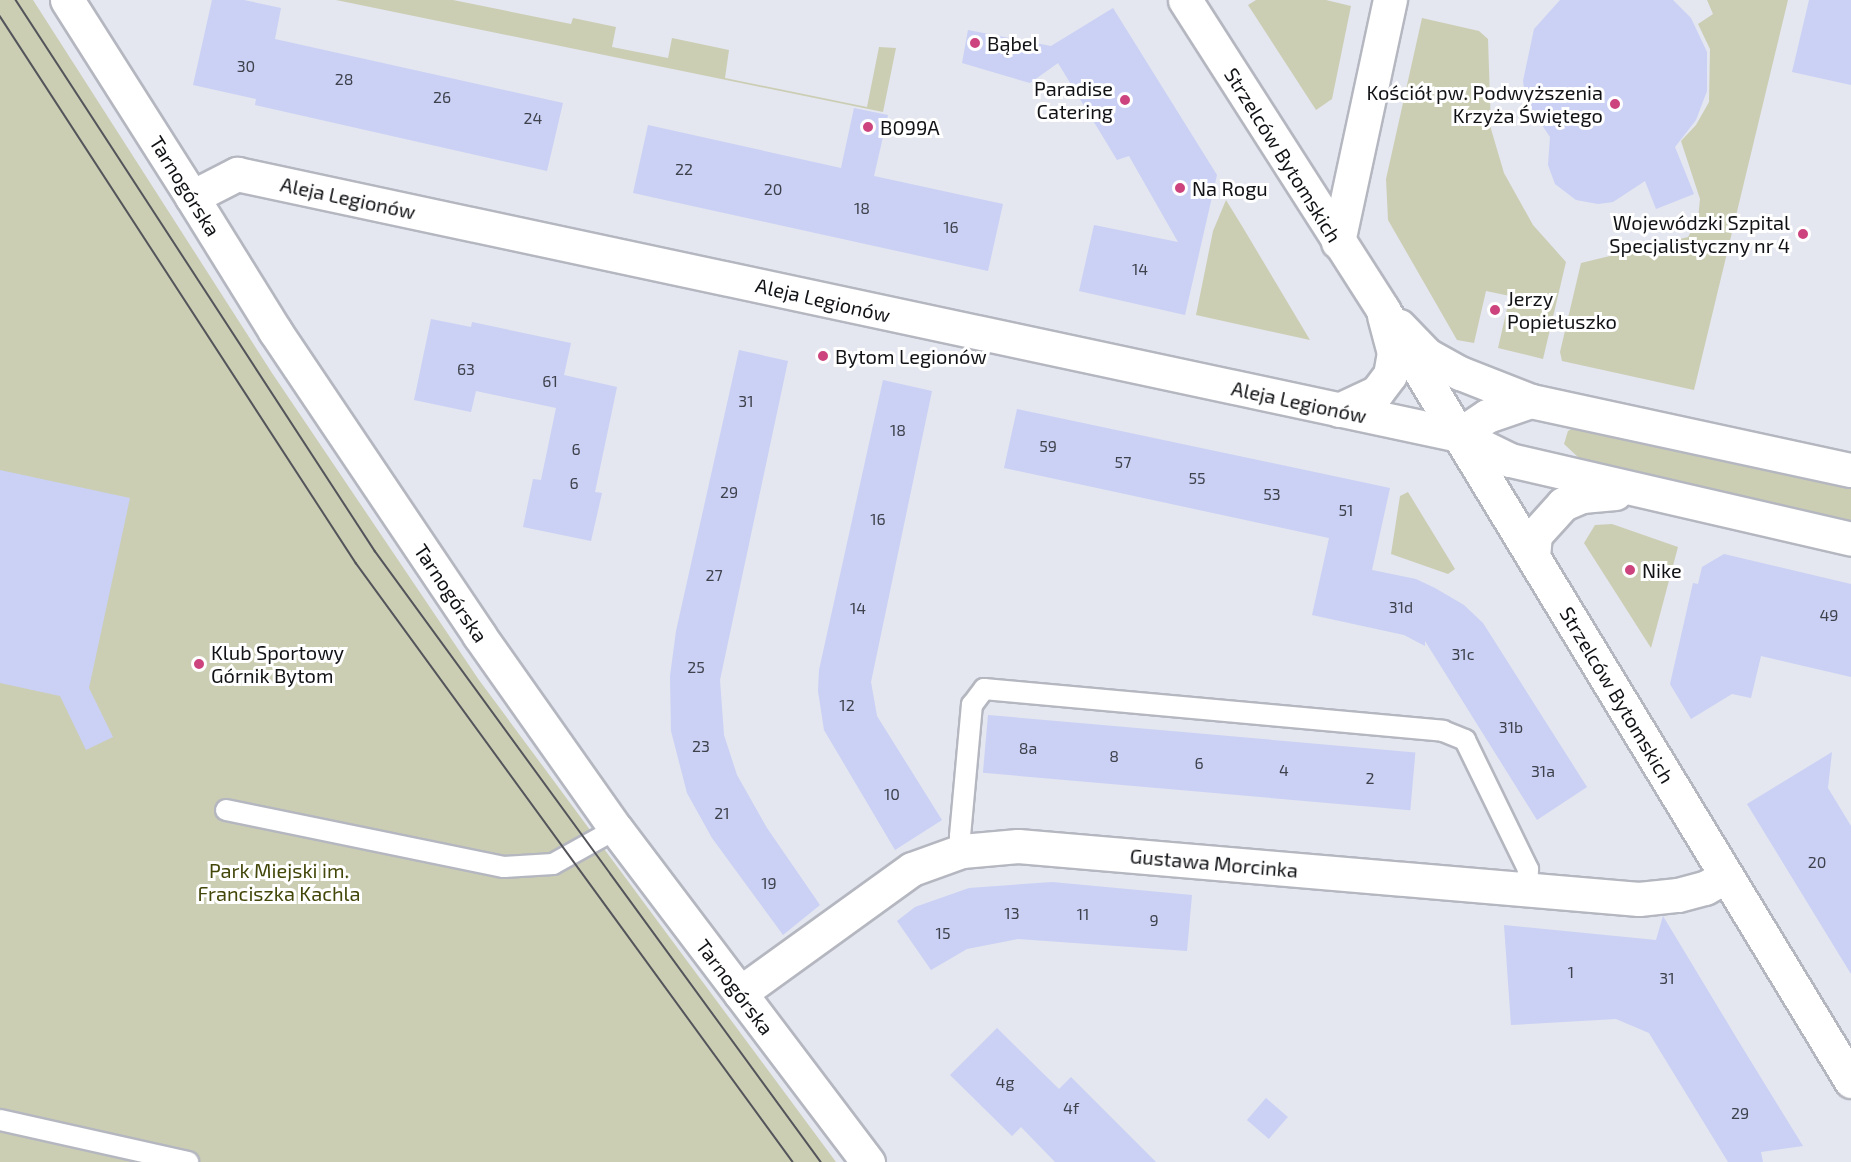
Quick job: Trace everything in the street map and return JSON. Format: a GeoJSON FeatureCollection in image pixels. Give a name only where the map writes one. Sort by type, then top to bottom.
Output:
{"type":"FeatureCollection","features":[{"type":"Feature","properties":{"kind":"street","name":"Tarnogórska"},"geometry":{"type":"LineString","coordinates":[[67,0],[275,331],[459,605],[616,829],[868,1162]]}},
{"type":"Feature","properties":{"kind":"street","name":"Strzelców Bytomskich"},"geometry":{"type":"LineString","coordinates":[[1185,0],[1383,310],[1851,1081]]}},
{"type":"Feature","properties":{"kind":"street"},"geometry":{"type":"LineString","coordinates":[[1338,242],[1390,0]]}},
{"type":"Feature","properties":{"kind":"street","name":"Aleja Legionów"},"geometry":{"type":"LineString","coordinates":[[192,196],[237,174],[1459,435],[1510,460],[1632,491],[1851,539]]}},
{"type":"Feature","properties":{"kind":"street","name":"Strzelców Bytomskich"},"geometry":{"type":"LineString","coordinates":[[1339,410],[1377,392],[1390,375],[1394,353],[1383,310]]}},
{"type":"Feature","properties":{"kind":"street"},"geometry":{"type":"LineString","coordinates":[[1383,310],[1427,355],[1460,373],[1531,401],[1851,470]]}},
{"type":"Feature","properties":{"kind":"street"},"geometry":{"type":"LineString","coordinates":[[1459,435],[1487,416],[1531,401]]}},
{"type":"Feature","properties":{"kind":"street"},"geometry":{"type":"LineString","coordinates":[[1533,557],[1535,536],[1563,504],[1582,496],[1632,491]]}},
{"type":"Feature","properties":{"kind":"street","name":"Gustawa Morcinka"},"geometry":{"type":"LineString","coordinates":[[740,993],[912,869],[962,851],[1018,846],[1639,898],[1687,892],[1726,876]]}},
{"type":"Feature","properties":{"kind":"lane"},"geometry":{"type":"LineString","coordinates":[[962,851],[960,836],[972,705],[984,689],[1454,735],[1465,740],[1528,869],[1527,888]]}},
{"type":"Feature","properties":{"kind":"lane"},"geometry":{"type":"LineString","coordinates":[[226,810],[504,867],[553,864],[616,829]]}},
{"type":"Feature","properties":{"kind":"lane"},"geometry":{"type":"LineString","coordinates":[[0,1120],[188,1162]]}},
{"type":"Feature","properties":{"kind":"green space","name":"Klub Sportowy Górnik Bytom"},"geometry":{"type":"Polygon","coordinates":[[[0,0],[33,0],[272,373],[479,680],[836,1162],[0,1162],[0,0]]]}},
{"type":"Feature","properties":{"kind":"green space"},"geometry":{"type":"Polygon","coordinates":[[[336,0],[453,0],[571,24],[573,18],[616,27],[612,47],[668,58],[672,38],[729,50],[725,78],[867,107],[879,47],[896,48],[883,112],[336,0]]]}},
{"type":"Feature","properties":{"kind":"green space"},"geometry":{"type":"Polygon","coordinates":[[[1256,0],[1326,0],[1351,6],[1332,99],[1316,110],[1248,5],[1256,0]]]}},
{"type":"Feature","properties":{"kind":"green space"},"geometry":{"type":"Polygon","coordinates":[[[1707,0],[1788,0],[1694,390],[1562,361],[1560,352],[1581,263],[1688,237],[1698,219],[1700,199],[1681,141],[1696,125],[1709,102],[1710,49],[1698,24],[1713,14],[1707,0]]]}},
{"type":"Feature","properties":{"kind":"green space"},"geometry":{"type":"Polygon","coordinates":[[[1422,18],[1479,31],[1488,39],[1491,129],[1504,173],[1533,225],[1566,262],[1543,359],[1498,348],[1510,296],[1486,291],[1474,343],[1457,340],[1388,220],[1386,179],[1422,18]]]}},
{"type":"Feature","properties":{"kind":"green space"},"geometry":{"type":"Polygon","coordinates":[[[1226,200],[1310,340],[1196,315],[1213,231],[1226,200]]]}},
{"type":"Feature","properties":{"kind":"green space"},"geometry":{"type":"Polygon","coordinates":[[[1578,425],[1851,487],[1851,521],[1580,459],[1564,444],[1568,431],[1578,425]]]}},
{"type":"Feature","properties":{"kind":"green space"},"geometry":{"type":"Polygon","coordinates":[[[1408,492],[1455,569],[1448,574],[1391,554],[1400,496],[1408,492]]]}},
{"type":"Feature","properties":{"kind":"green space"},"geometry":{"type":"Polygon","coordinates":[[[1612,524],[1678,547],[1651,648],[1584,543],[1595,525],[1612,524]]]}},
{"type":"Feature","properties":{"kind":"building"},"geometry":{"type":"Polygon","coordinates":[[[212,0],[244,0],[281,8],[275,39],[563,103],[547,171],[255,105],[256,99],[193,85],[212,0]]]}},
{"type":"Feature","properties":{"kind":"building","name":"Kościół pw. Podwyższenia Krzyża Świętego"},"geometry":{"type":"Polygon","coordinates":[[[1560,0],[1673,0],[1691,18],[1707,52],[1707,91],[1696,120],[1675,147],[1694,194],[1656,209],[1645,181],[1613,202],[1598,204],[1576,200],[1555,184],[1548,165],[1550,137],[1526,101],[1523,81],[1534,29],[1560,0]]]}},
{"type":"Feature","properties":{"kind":"building"},"geometry":{"type":"Polygon","coordinates":[[[1809,0],[1851,0],[1851,85],[1792,72],[1809,0]]]}},
{"type":"Feature","properties":{"kind":"building"},"geometry":{"type":"Polygon","coordinates":[[[1113,8],[1217,175],[1185,315],[1079,291],[1094,225],[1178,242],[1129,156],[1117,160],[1058,63],[1030,83],[962,63],[968,30],[1051,46],[1113,8]]]}},
{"type":"Feature","properties":{"kind":"building"},"geometry":{"type":"Polygon","coordinates":[[[854,108],[888,115],[874,176],[1003,204],[988,271],[633,193],[648,125],[841,168],[854,108]]]}},
{"type":"Feature","properties":{"kind":"building"},"geometry":{"type":"Polygon","coordinates":[[[431,319],[471,327],[472,322],[571,343],[564,375],[617,387],[595,492],[602,493],[591,541],[523,527],[533,479],[541,480],[556,408],[476,391],[471,412],[414,400],[431,319]]]}},
{"type":"Feature","properties":{"kind":"building"},"geometry":{"type":"Polygon","coordinates":[[[739,350],[788,361],[720,680],[724,735],[737,775],[767,828],[820,905],[783,935],[712,838],[687,793],[671,731],[670,676],[676,631],[739,350]]]}},
{"type":"Feature","properties":{"kind":"building"},"geometry":{"type":"Polygon","coordinates":[[[883,380],[932,391],[871,682],[877,716],[942,820],[895,850],[824,730],[818,691],[819,670],[883,380]]]}},
{"type":"Feature","properties":{"kind":"building"},"geometry":{"type":"Polygon","coordinates":[[[1017,409],[1390,488],[1372,570],[1416,579],[1435,588],[1464,605],[1483,623],[1587,787],[1537,820],[1425,641],[1425,646],[1404,635],[1312,615],[1329,538],[1004,468],[1017,409]]]}},
{"type":"Feature","properties":{"kind":"building"},"geometry":{"type":"Polygon","coordinates":[[[0,470],[130,498],[89,688],[113,737],[86,750],[60,696],[0,683],[0,470]]]}},
{"type":"Feature","properties":{"kind":"building"},"geometry":{"type":"Polygon","coordinates":[[[1724,554],[1851,584],[1851,677],[1761,656],[1751,698],[1732,694],[1691,719],[1670,684],[1693,583],[1698,584],[1702,567],[1724,554]]]}},
{"type":"Feature","properties":{"kind":"building"},"geometry":{"type":"Polygon","coordinates":[[[988,715],[1415,752],[1410,810],[983,773],[988,715]]]}},
{"type":"Feature","properties":{"kind":"building"},"geometry":{"type":"Polygon","coordinates":[[[1832,752],[1828,788],[1851,826],[1851,974],[1747,804],[1832,752]]]}},
{"type":"Feature","properties":{"kind":"building"},"geometry":{"type":"Polygon","coordinates":[[[1052,882],[1192,895],[1187,951],[1018,939],[967,949],[931,970],[897,921],[915,907],[969,888],[1052,882]]]}},
{"type":"Feature","properties":{"kind":"building"},"geometry":{"type":"Polygon","coordinates":[[[1663,916],[1803,1146],[1761,1152],[1763,1162],[1728,1162],[1649,1033],[1616,1019],[1511,1025],[1504,925],[1656,940],[1663,916]]]}},
{"type":"Feature","properties":{"kind":"building"},"geometry":{"type":"Polygon","coordinates":[[[997,1028],[1059,1089],[1071,1077],[1156,1162],[1055,1162],[1021,1127],[1012,1136],[950,1075],[997,1028]]]}},
{"type":"Feature","properties":{"kind":"building"},"geometry":{"type":"Polygon","coordinates":[[[1266,1098],[1288,1117],[1269,1139],[1247,1120],[1266,1098]]]}},
{"type":"Feature","properties":{"kind":"tram line"},"geometry":{"type":"LineString","coordinates":[[16,0],[375,551],[821,1162]]}},
{"type":"Feature","properties":{"kind":"tram line"},"geometry":{"type":"LineString","coordinates":[[0,16],[356,563],[793,1162]]}},
{"type":"Feature","properties":{"kind":"place","name":"Bąbel"},"geometry":{"type":"Point","coordinates":[975,43]}},
{"type":"Feature","properties":{"kind":"place","name":"Paradise Catering"},"geometry":{"type":"Point","coordinates":[1125,100]}},
{"type":"Feature","properties":{"kind":"place","name":"Kościół pw. Podwyższenia Krzyża Świętego"},"geometry":{"type":"Point","coordinates":[1615,104]}},
{"type":"Feature","properties":{"kind":"place","name":"B099A"},"geometry":{"type":"Point","coordinates":[868,127]}},
{"type":"Feature","properties":{"kind":"place","name":"Na Rogu"},"geometry":{"type":"Point","coordinates":[1180,188]}},
{"type":"Feature","properties":{"kind":"place","name":"Wojewódzki Szpital Specjalistyczny nr 4"},"geometry":{"type":"Point","coordinates":[1803,234]}},
{"type":"Feature","properties":{"kind":"place","name":"Jerzy Popiełuszko"},"geometry":{"type":"Point","coordinates":[1495,310]}},
{"type":"Feature","properties":{"kind":"place","name":"Bytom Legionów"},"geometry":{"type":"Point","coordinates":[823,356]}},
{"type":"Feature","properties":{"kind":"place","name":"Nike"},"geometry":{"type":"Point","coordinates":[1630,570]}},
{"type":"Feature","properties":{"kind":"place","name":"Klub Sportowy Górnik Bytom"},"geometry":{"type":"Point","coordinates":[199,664]}},
{"type":"Feature","properties":{"kind":"park label","name":"Park Miejski im. Franciszka Kachla"},"geometry":{"type":"Point","coordinates":[279,882]}}]}
